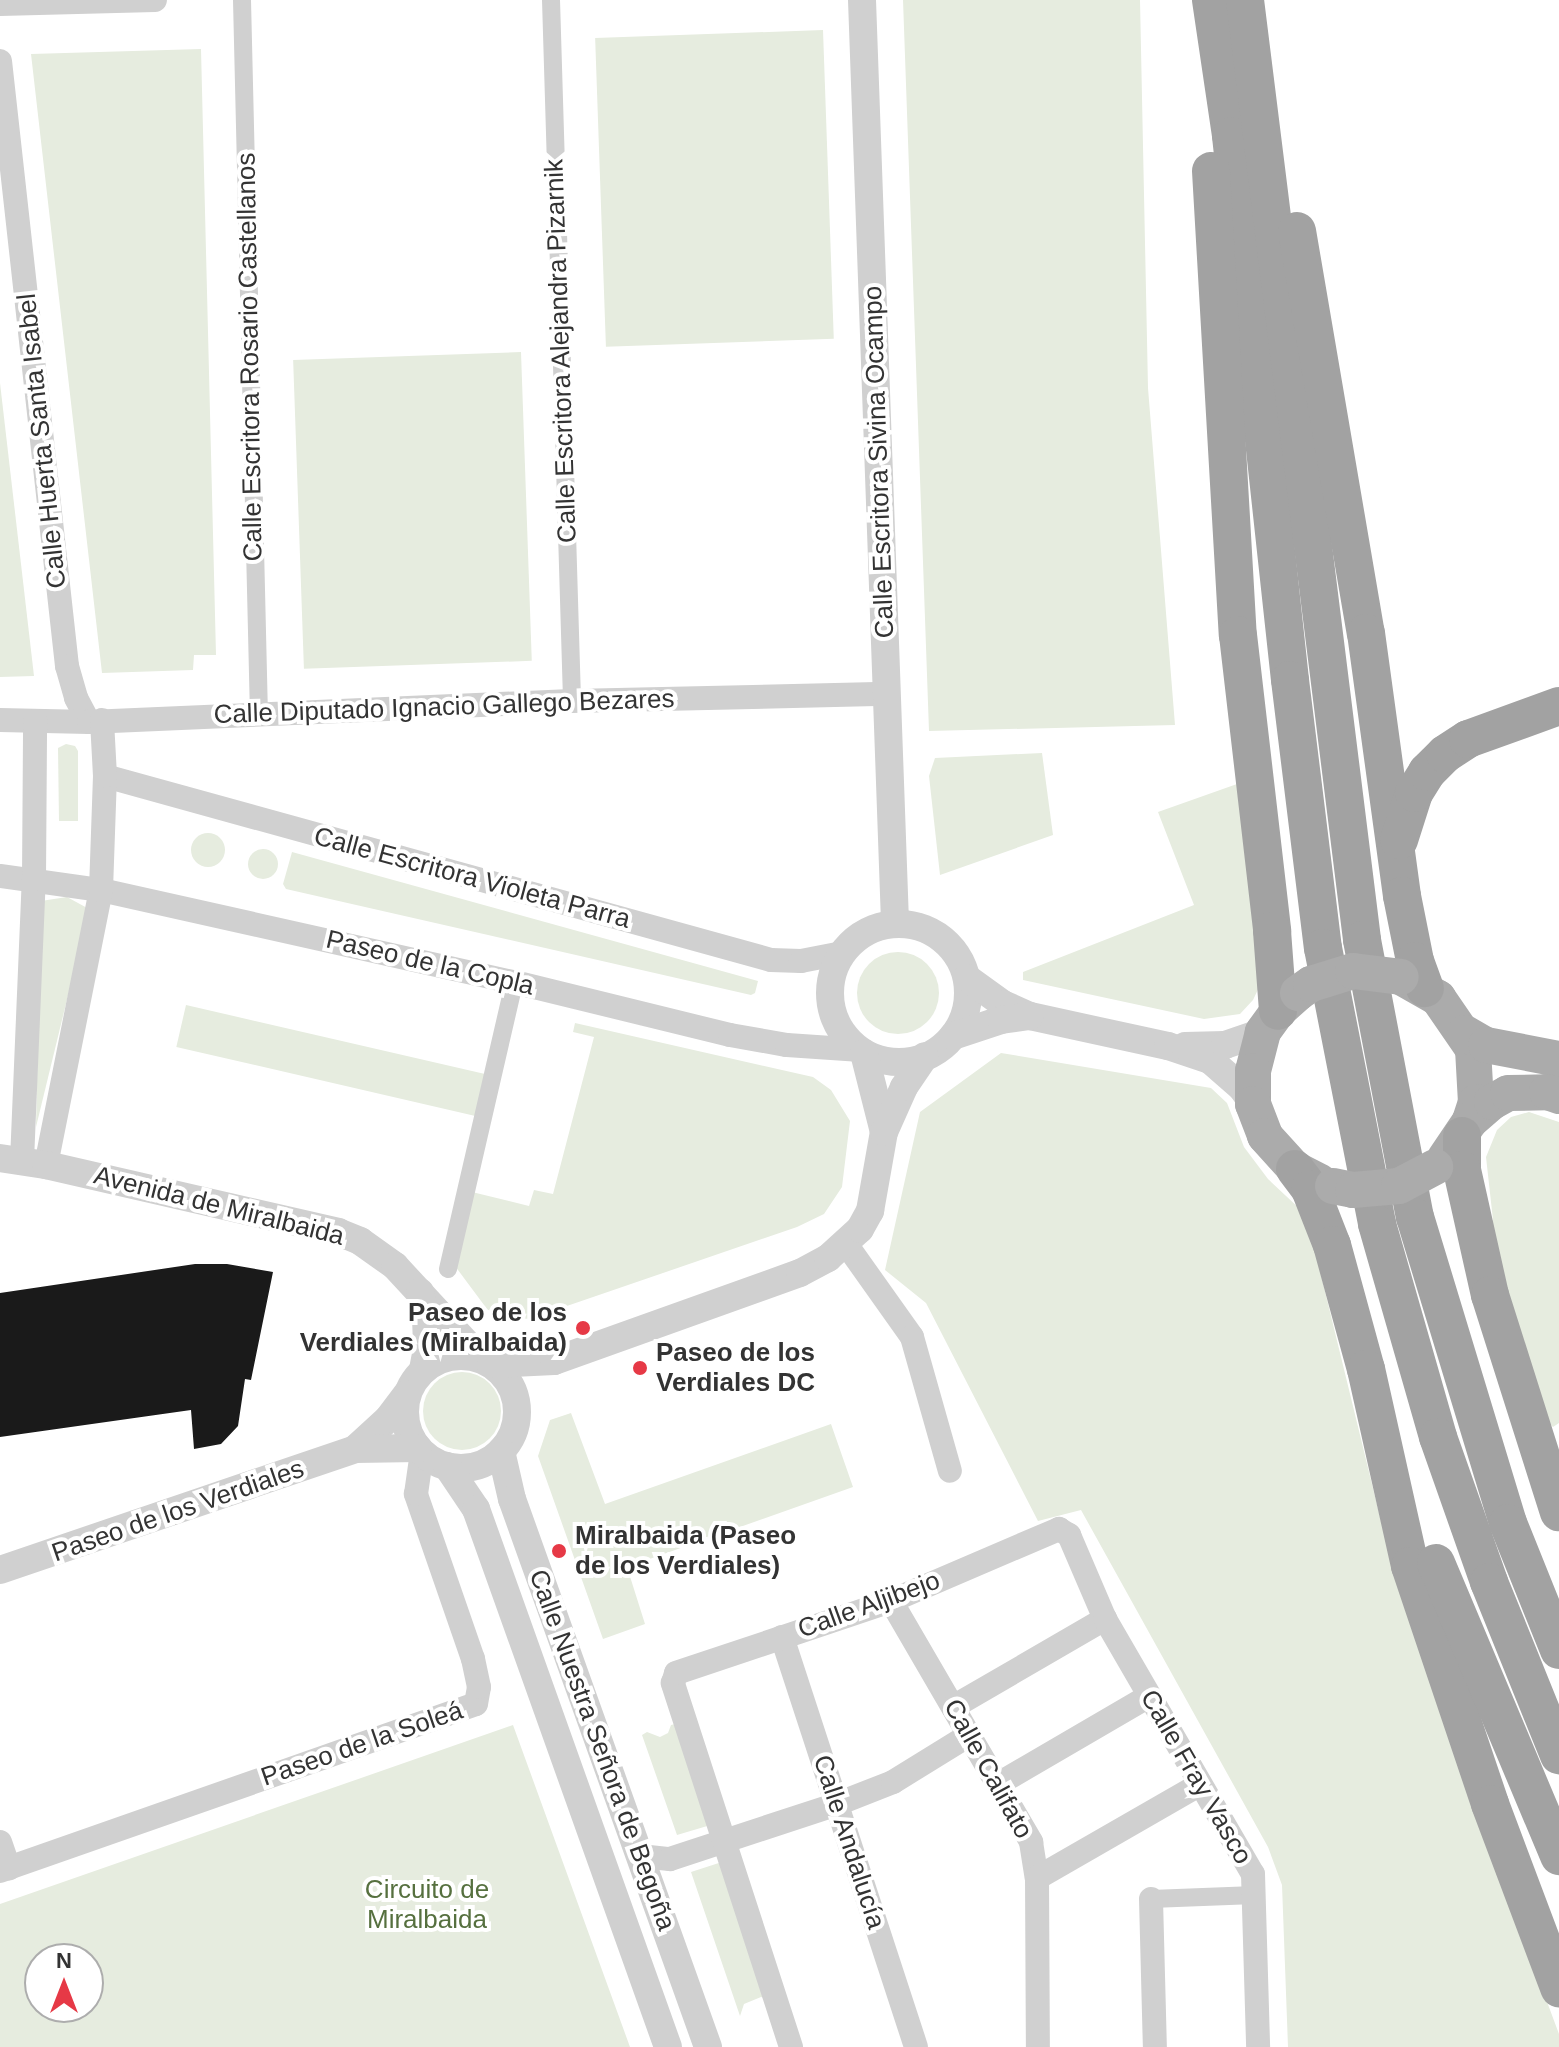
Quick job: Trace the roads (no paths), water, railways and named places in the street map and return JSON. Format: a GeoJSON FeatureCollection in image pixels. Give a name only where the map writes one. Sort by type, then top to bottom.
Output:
{"type":"FeatureCollection","features":[{"type":"Feature","properties":{"kind":"highway"},"geometry":{"type":"LineString","coordinates":[[1203,0],[1238,635],[1274,943],[1279,1012]]}},
{"type":"Feature","properties":{"kind":"highway"},"geometry":{"type":"LineString","coordinates":[[1211,0],[1231,136],[1290,680],[1323,948],[1377,1224],[1438,1437],[1489,1582],[1559,1755]]}},
{"type":"Feature","properties":{"kind":"highway"},"geometry":{"type":"LineString","coordinates":[[1245,0],[1368,970],[1415,1217],[1508,1523],[1559,1650]]}},
{"type":"Feature","properties":{"kind":"highway"},"geometry":{"type":"LineString","coordinates":[[1252,0],[1291,191],[1355,566],[1415,961],[1413,983]]}},
{"type":"Feature","properties":{"kind":"highway"},"geometry":{"type":"LineString","coordinates":[[1397,850],[1409,803],[1436,762],[1468,739],[1559,706]]}},
{"type":"Feature","properties":{"kind":"highway"},"geometry":{"type":"LineString","coordinates":[[1466,1129],[1462,1170],[1490,1295],[1559,1512]]}},
{"type":"Feature","properties":{"kind":"highway"},"geometry":{"type":"LineString","coordinates":[[1295,1169],[1321,1211],[1366,1369],[1410,1566],[1490,1804],[1559,1988]]}},
{"type":"Feature","properties":{"kind":"highway"},"geometry":{"type":"LineString","coordinates":[[1366,1369],[1453,1611],[1559,1856]]}},
{"type":"Feature","properties":{"kind":"main road"},"geometry":{"type":"LineString","coordinates":[[1466,1129],[1478,1082],[1473,1049],[1465,1033],[1438,998],[1413,983],[1353,971],[1311,984],[1279,1012],[1253,1071],[1253,1104],[1265,1136],[1295,1169],[1333,1186],[1353,1190],[1399,1186],[1435,1167],[1492,1102],[1508,1093],[1547,1092],[1559,1096]]}},
{"type":"Feature","properties":{"kind":"main road"},"geometry":{"type":"LineString","coordinates":[[1465,1033],[1486,1045],[1557,1057]]}},
{"type":"Feature","properties":{"kind":"street"},"geometry":{"type":"LineString","coordinates":[[0,4],[155,0]]}},
{"type":"Feature","properties":{"kind":"street","name":"Calle Escritora Rosario Castellanos"},"geometry":{"type":"LineString","coordinates":[[242,0],[259,714]]}},
{"type":"Feature","properties":{"kind":"street","name":"Calle Escritora Alejandra Pizarnik"},"geometry":{"type":"LineString","coordinates":[[551,0],[572,701]]}},
{"type":"Feature","properties":{"kind":"street","name":"Calle Escritora Sivina Ocampo"},"geometry":{"type":"LineString","coordinates":[[862,0],[895,923]]}},
{"type":"Feature","properties":{"kind":"street","name":"Calle Huerta Santa Isabel"},"geometry":{"type":"LineString","coordinates":[[0,61],[67,666],[76,698],[96,721],[105,776],[101,890],[23,1161]]}},
{"type":"Feature","properties":{"kind":"street","name":"Calle Diputado Ignacio Gallego Bezares"},"geometry":{"type":"LineString","coordinates":[[0,720],[96,721],[572,701],[887,694]]}},
{"type":"Feature","properties":{"kind":"street"},"geometry":{"type":"LineString","coordinates":[[23,1161],[34,879],[35,721]]}},
{"type":"Feature","properties":{"kind":"street","name":"Calle Escritora Violeta Parra"},"geometry":{"type":"LineString","coordinates":[[105,776],[771,960],[801,961],[842,953]]}},
{"type":"Feature","properties":{"kind":"street","name":"Paseo de la Copla"},"geometry":{"type":"LineString","coordinates":[[0,876],[101,890],[514,982],[730,1035],[787,1045],[862,1051]]}},
{"type":"Feature","properties":{"kind":"street"},"geometry":{"type":"LineString","coordinates":[[884,1132],[862,1051],[836,1023],[831,1006],[831,978],[842,953],[865,933],[895,923],[933,932],[948,944],[960,960],[967,978],[968,999],[963,1018],[953,1036]]}},
{"type":"Feature","properties":{"kind":"street"},"geometry":{"type":"LineString","coordinates":[[967,978],[1003,1004],[1030,1016],[1168,1046],[1210,1060],[1242,1088],[1253,1104]]}},
{"type":"Feature","properties":{"kind":"street"},"geometry":{"type":"LineString","coordinates":[[448,1269],[514,982]]}},
{"type":"Feature","properties":{"kind":"street"},"geometry":{"type":"LineString","coordinates":[[1168,1046],[1225,1045],[1279,1012]]}},
{"type":"Feature","properties":{"kind":"street"},"geometry":{"type":"LineString","coordinates":[[486,1362],[503,1375],[516,1402],[511,1437],[501,1451],[485,1462],[466,1467],[447,1466],[420,1450],[408,1432],[404,1413],[407,1394],[423,1370],[450,1356],[486,1362],[554,1361],[800,1273],[846,1244],[870,1211],[884,1132],[904,1087],[925,1056],[953,1036],[1001,1020],[1030,1016]]}},
{"type":"Feature","properties":{"kind":"street"},"geometry":{"type":"LineString","coordinates":[[862,1051],[894,1062],[925,1056]]}},
{"type":"Feature","properties":{"kind":"street","name":"Avenida de Miralbaida"},"geometry":{"type":"LineString","coordinates":[[23,1161],[338,1232],[381,1254],[486,1362]]}},
{"type":"Feature","properties":{"kind":"street"},"geometry":{"type":"LineString","coordinates":[[846,1244],[912,1337],[950,1471]]}},
{"type":"Feature","properties":{"kind":"street"},"geometry":{"type":"LineString","coordinates":[[420,1291],[426,1317],[423,1370]]}},
{"type":"Feature","properties":{"kind":"street"},"geometry":{"type":"LineString","coordinates":[[516,1402],[554,1361]]}},
{"type":"Feature","properties":{"kind":"street","name":"Paseo de los Verdiales"},"geometry":{"type":"LineString","coordinates":[[355,1449],[388,1419],[407,1394]]}},
{"type":"Feature","properties":{"kind":"street","name":"Paseo de los Verdiales"},"geometry":{"type":"LineString","coordinates":[[0,1570],[355,1449],[420,1450]]}},
{"type":"Feature","properties":{"kind":"street","name":"Paseo de la Soleá"},"geometry":{"type":"LineString","coordinates":[[4,1870],[476,1704],[479,1687],[473,1659],[416,1494],[420,1450]]}},
{"type":"Feature","properties":{"kind":"street","name":"Calle Nuestra Señora de Begoña"},"geometry":{"type":"LineString","coordinates":[[501,1451],[512,1499],[708,2047]]}},
{"type":"Feature","properties":{"kind":"street","name":"Calle Nuestra Señora de Begoña"},"geometry":{"type":"LineString","coordinates":[[447,1466],[476,1509],[668,2047]]}},
{"type":"Feature","properties":{"kind":"street","name":"Calle Aljibejo"},"geometry":{"type":"LineString","coordinates":[[724,1841],[673,1683],[676,1673],[891,1601],[1059,1529]]}},
{"type":"Feature","properties":{"kind":"street","name":"Calle Fray Vasco"},"geometry":{"type":"LineString","coordinates":[[1059,1529],[1069,1535],[1105,1619],[1253,1874],[1258,2047]]}},
{"type":"Feature","properties":{"kind":"street","name":"Calle Califato"},"geometry":{"type":"LineString","coordinates":[[891,1601],[1031,1842],[1037,1878],[1038,2047]]}},
{"type":"Feature","properties":{"kind":"street"},"geometry":{"type":"LineString","coordinates":[[953,1707],[1105,1619]]}},
{"type":"Feature","properties":{"kind":"street","name":"Calle Andalucía"},"geometry":{"type":"LineString","coordinates":[[782,1637],[916,2047]]}},
{"type":"Feature","properties":{"kind":"street"},"geometry":{"type":"LineString","coordinates":[[998,1784],[1149,1696]]}},
{"type":"Feature","properties":{"kind":"street"},"geometry":{"type":"LineString","coordinates":[[640,1856],[670,1859],[837,1804],[893,1782],[969,1735]]}},
{"type":"Feature","properties":{"kind":"street"},"geometry":{"type":"LineString","coordinates":[[1037,1878],[1199,1785]]}},
{"type":"Feature","properties":{"kind":"street"},"geometry":{"type":"LineString","coordinates":[[724,1841],[791,2047]]}},
{"type":"Feature","properties":{"kind":"street"},"geometry":{"type":"LineString","coordinates":[[0,1842],[4,1870]]}},
{"type":"Feature","properties":{"kind":"street"},"geometry":{"type":"LineString","coordinates":[[1155,2047],[1151,1899],[1255,1895]]}},
{"type":"Feature","properties":{"kind":"place","name":"Paseo de los Verdiales (Miralbaida)"},"geometry":{"type":"Point","coordinates":[583,1328]}},
{"type":"Feature","properties":{"kind":"place","name":"Paseo de los Verdiales DC"},"geometry":{"type":"Point","coordinates":[640,1368]}},
{"type":"Feature","properties":{"kind":"place","name":"Miralbaida (Paseo de los Verdiales)"},"geometry":{"type":"Point","coordinates":[559,1551]}},
{"type":"Feature","properties":{"kind":"park label","name":"Circuito de Miralbaida"},"geometry":{"type":"Point","coordinates":[427,1905]}}]}
